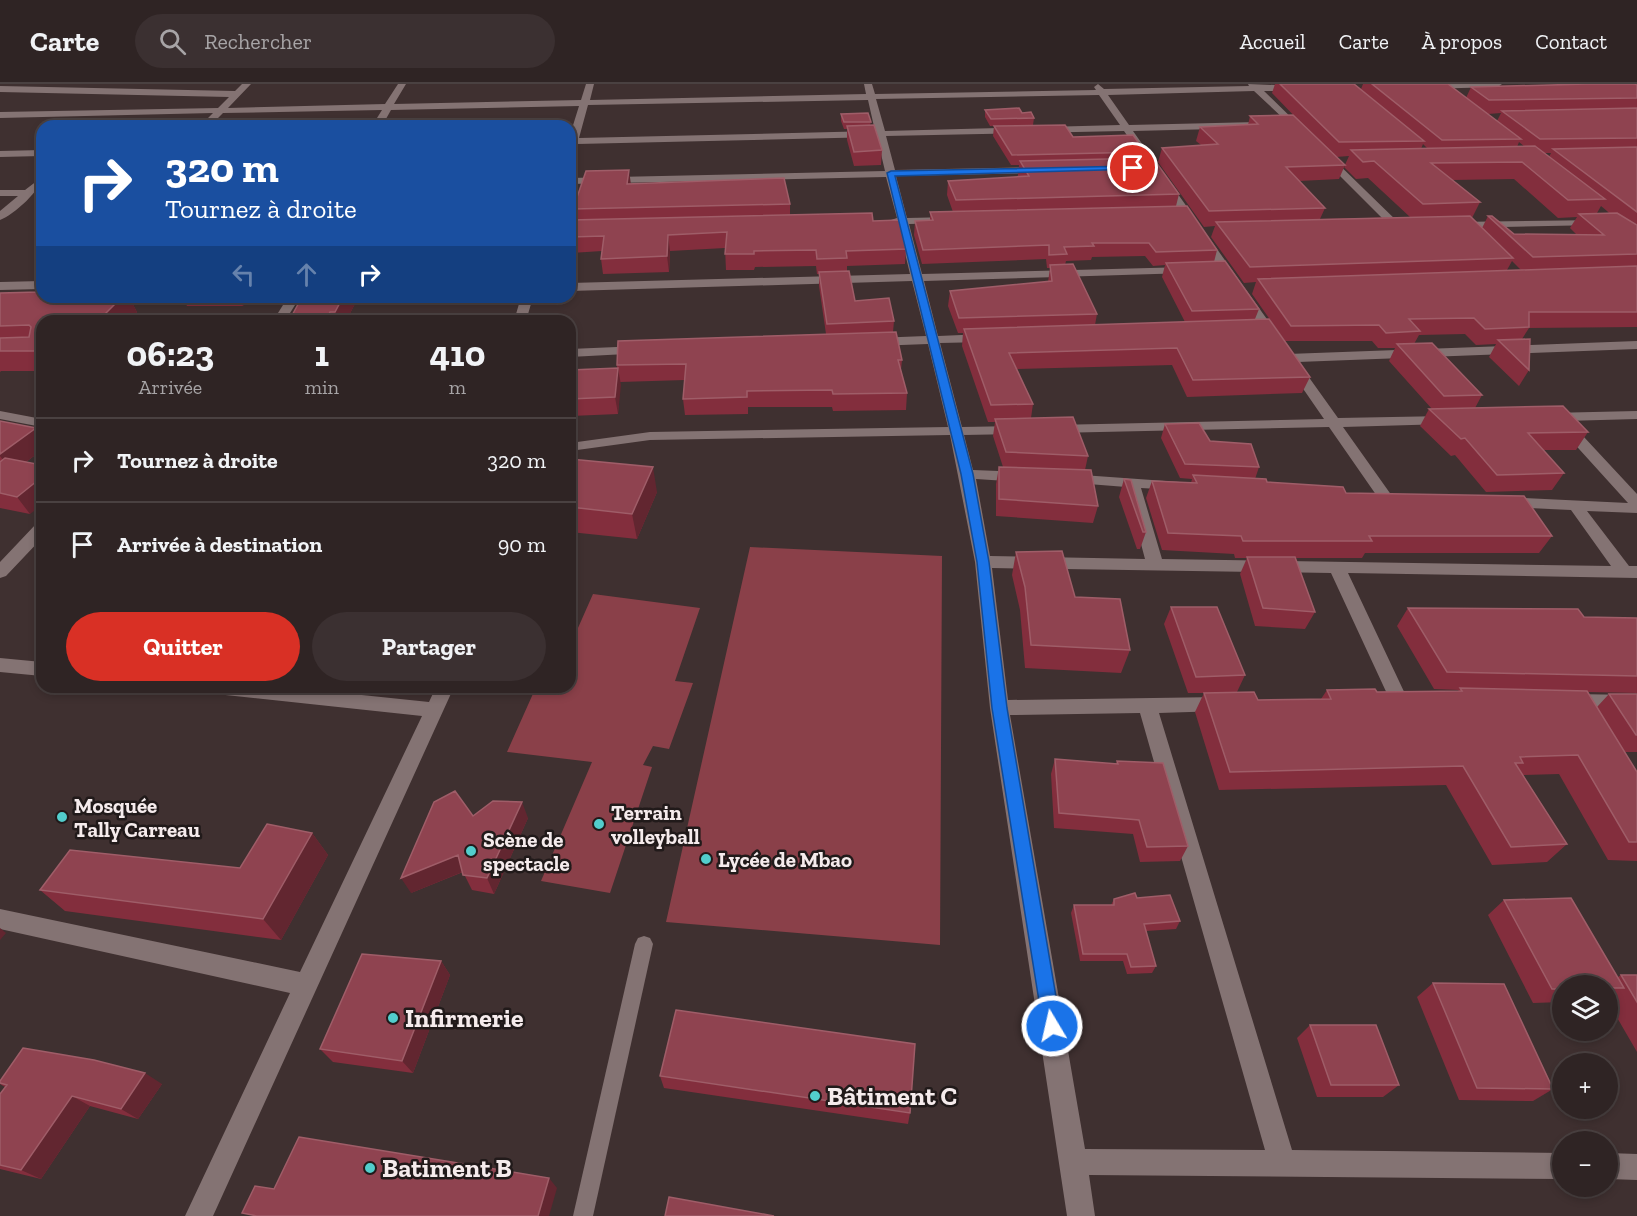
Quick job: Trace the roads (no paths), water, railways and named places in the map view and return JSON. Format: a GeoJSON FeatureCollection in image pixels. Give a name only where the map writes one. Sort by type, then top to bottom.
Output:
{"type":"FeatureCollection","features":[{"type":"Feature","properties":{"kind":"street"},"geometry":{"type":"LineString","coordinates":[[39,114],[89,84]]}},
{"type":"Feature","properties":{"kind":"street"},"geometry":{"type":"LineString","coordinates":[[211,120],[246,84]]}},
{"type":"Feature","properties":{"kind":"street"},"geometry":{"type":"LineString","coordinates":[[380,120],[402,84]]}},
{"type":"Feature","properties":{"kind":"street"},"geometry":{"type":"LineString","coordinates":[[576,128],[590,84]]}},
{"type":"Feature","properties":{"kind":"street"},"geometry":{"type":"LineString","coordinates":[[868,84],[967,474],[983,562],[999,708],[1081,1216]]}},
{"type":"Feature","properties":{"kind":"street"},"geometry":{"type":"LineString","coordinates":[[1414,86],[1498,84]]}},
{"type":"Feature","properties":{"kind":"street"},"geometry":{"type":"LineString","coordinates":[[1436,85],[1454,99]]}},
{"type":"Feature","properties":{"kind":"street"},"geometry":{"type":"LineString","coordinates":[[1254,87],[1396,226]]}},
{"type":"Feature","properties":{"kind":"street"},"geometry":{"type":"LineString","coordinates":[[1100,88],[1127,128],[1149,168],[1181,214],[1206,231],[1214,269]]}},
{"type":"Feature","properties":{"kind":"street"},"geometry":{"type":"LineString","coordinates":[[0,115],[872,97],[1100,88],[1312,88]]}},
{"type":"Feature","properties":{"kind":"street"},"geometry":{"type":"LineString","coordinates":[[0,89],[237,94]]}},
{"type":"Feature","properties":{"kind":"street"},"geometry":{"type":"LineString","coordinates":[[112,120],[120,113]]}},
{"type":"Feature","properties":{"kind":"street"},"geometry":{"type":"LineString","coordinates":[[7,125],[20,115]]}},
{"type":"Feature","properties":{"kind":"street"},"geometry":{"type":"LineString","coordinates":[[576,141],[1269,124]]}},
{"type":"Feature","properties":{"kind":"street"},"geometry":{"type":"LineString","coordinates":[[1280,124],[1292,124]]}},
{"type":"Feature","properties":{"kind":"street"},"geometry":{"type":"LineString","coordinates":[[0,154],[36,153]]}},
{"type":"Feature","properties":{"kind":"street"},"geometry":{"type":"LineString","coordinates":[[1331,162],[1343,162]]}},
{"type":"Feature","properties":{"kind":"street"},"geometry":{"type":"LineString","coordinates":[[576,181],[1052,170]]}},
{"type":"Feature","properties":{"kind":"street"},"geometry":{"type":"LineString","coordinates":[[0,217],[36,186]]}},
{"type":"Feature","properties":{"kind":"street"},"geometry":{"type":"LineString","coordinates":[[0,193],[36,192]]}},
{"type":"Feature","properties":{"kind":"street"},"geometry":{"type":"LineString","coordinates":[[1442,225],[1612,222],[1593,208]]}},
{"type":"Feature","properties":{"kind":"street"},"geometry":{"type":"LineString","coordinates":[[879,222],[962,219]]}},
{"type":"Feature","properties":{"kind":"street"},"geometry":{"type":"LineString","coordinates":[[1465,225],[1480,240]]}},
{"type":"Feature","properties":{"kind":"street"},"geometry":{"type":"LineString","coordinates":[[576,287],[1214,269],[1246,289],[1262,329],[1288,357],[1334,423],[1390,496],[1362,494]]}},
{"type":"Feature","properties":{"kind":"street"},"geometry":{"type":"LineString","coordinates":[[0,286],[36,285]]}},
{"type":"Feature","properties":{"kind":"street"},"geometry":{"type":"LineString","coordinates":[[863,342],[993,338]]}},
{"type":"Feature","properties":{"kind":"street"},"geometry":{"type":"LineString","coordinates":[[1288,357],[1637,345]]}},
{"type":"Feature","properties":{"kind":"street"},"geometry":{"type":"LineString","coordinates":[[576,353],[652,350]]}},
{"type":"Feature","properties":{"kind":"street"},"geometry":{"type":"LineString","coordinates":[[0,415],[36,422]]}},
{"type":"Feature","properties":{"kind":"street"},"geometry":{"type":"LineString","coordinates":[[1533,417],[1637,415]]}},
{"type":"Feature","properties":{"kind":"street"},"geometry":{"type":"LineString","coordinates":[[1557,417],[1637,502]]}},
{"type":"Feature","properties":{"kind":"street"},"geometry":{"type":"LineString","coordinates":[[576,446],[650,436],[957,432],[1463,419]]}},
{"type":"Feature","properties":{"kind":"street"},"geometry":{"type":"LineString","coordinates":[[967,474],[1190,485]]}},
{"type":"Feature","properties":{"kind":"street"},"geometry":{"type":"LineString","coordinates":[[1132,482],[1155,565]]}},
{"type":"Feature","properties":{"kind":"street"},"geometry":{"type":"LineString","coordinates":[[1492,501],[1637,508]]}},
{"type":"Feature","properties":{"kind":"street"},"geometry":{"type":"LineString","coordinates":[[1575,505],[1630,572]]}},
{"type":"Feature","properties":{"kind":"street"},"geometry":{"type":"LineString","coordinates":[[0,572],[36,534]]}},
{"type":"Feature","properties":{"kind":"street"},"geometry":{"type":"LineString","coordinates":[[983,562],[1630,572]]}},
{"type":"Feature","properties":{"kind":"street"},"geometry":{"type":"LineString","coordinates":[[1337,567],[1398,698]]}},
{"type":"Feature","properties":{"kind":"street"},"geometry":{"type":"LineString","coordinates":[[0,665],[36,668]]}},
{"type":"Feature","properties":{"kind":"street"},"geometry":{"type":"LineString","coordinates":[[273,693],[435,710]]}},
{"type":"Feature","properties":{"kind":"street"},"geometry":{"type":"LineString","coordinates":[[199,1216],[442,693]]}},
{"type":"Feature","properties":{"kind":"street"},"geometry":{"type":"LineString","coordinates":[[1374,699],[1421,698]]}},
{"type":"Feature","properties":{"kind":"street"},"geometry":{"type":"LineString","coordinates":[[1552,701],[1637,702]]}},
{"type":"Feature","properties":{"kind":"street"},"geometry":{"type":"LineString","coordinates":[[1575,701],[1587,721]]}},
{"type":"Feature","properties":{"kind":"street"},"geometry":{"type":"LineString","coordinates":[[999,708],[1243,703]]}},
{"type":"Feature","properties":{"kind":"street"},"geometry":{"type":"LineString","coordinates":[[1148,706],[1282,1162]]}},
{"type":"Feature","properties":{"kind":"street"},"geometry":{"type":"LineString","coordinates":[[0,919],[306,985]]}},
{"type":"Feature","properties":{"kind":"street"},"geometry":{"type":"LineString","coordinates":[[1074,1162],[1552,1166]]}},
{"type":"Feature","properties":{"kind":"street"},"geometry":{"type":"LineString","coordinates":[[1618,1166],[1637,1167]]}},
{"type":"Feature","properties":{"kind":"lane"},"geometry":{"type":"LineString","coordinates":[[583,1216],[644,944]]}},
{"type":"Feature","properties":{"kind":"place","name":"Mosquée Tally Carreau"},"geometry":{"type":"Point","coordinates":[62,817]}},
{"type":"Feature","properties":{"kind":"place","name":"Terrain volleyball"},"geometry":{"type":"Point","coordinates":[599,824]}},
{"type":"Feature","properties":{"kind":"place","name":"Scène de spectacle"},"geometry":{"type":"Point","coordinates":[471,851]}},
{"type":"Feature","properties":{"kind":"place","name":"Lycée de Mbao"},"geometry":{"type":"Point","coordinates":[706,859]}},
{"type":"Feature","properties":{"kind":"place","name":"Infirmerie"},"geometry":{"type":"Point","coordinates":[393,1018]}},
{"type":"Feature","properties":{"kind":"place","name":"Bâtiment C"},"geometry":{"type":"Point","coordinates":[815,1096]}},
{"type":"Feature","properties":{"kind":"place","name":"Batiment B"},"geometry":{"type":"Point","coordinates":[370,1168]}}]}
